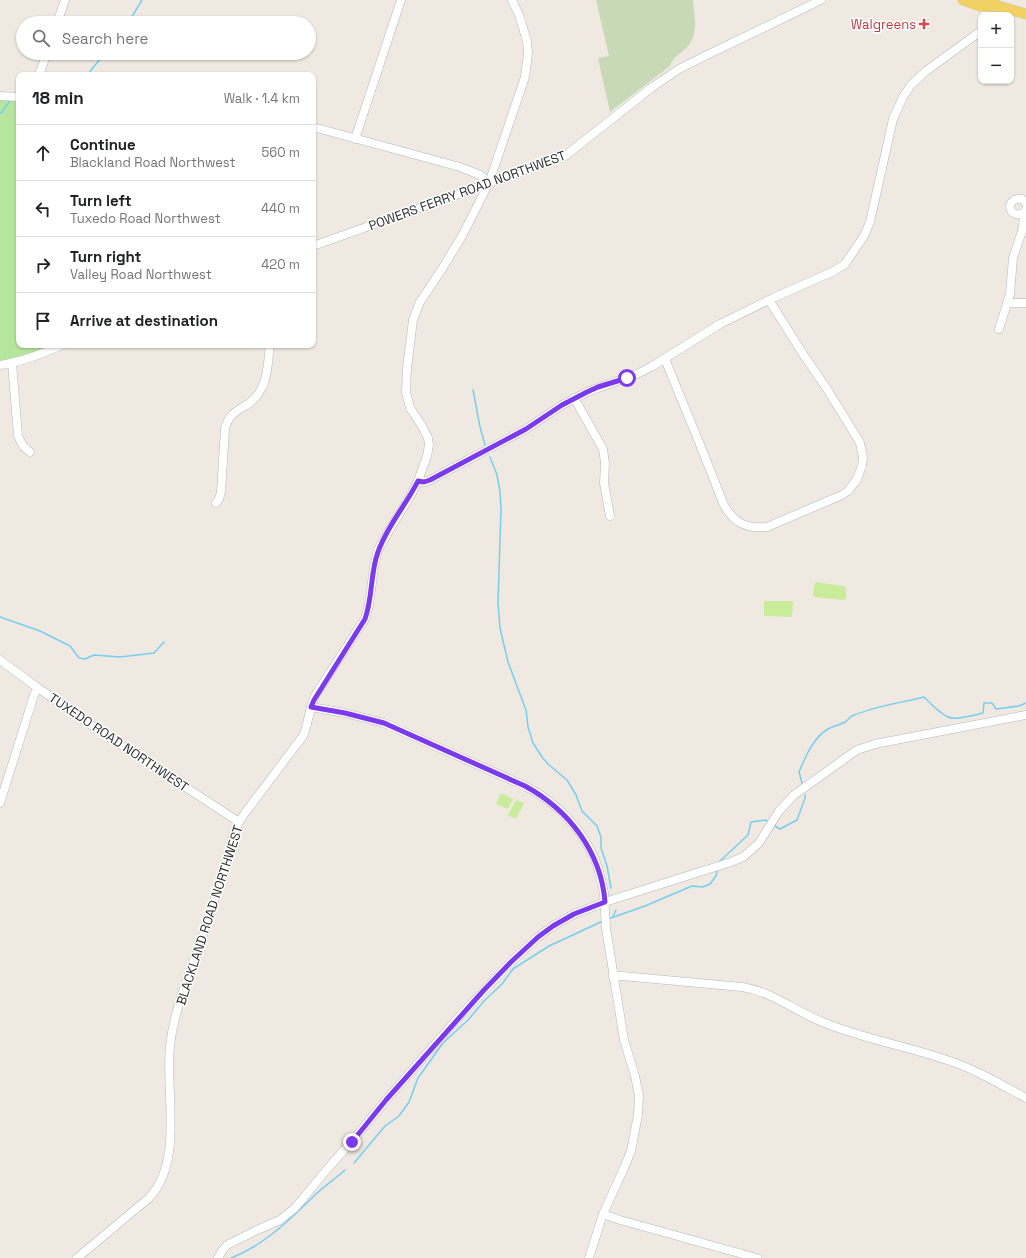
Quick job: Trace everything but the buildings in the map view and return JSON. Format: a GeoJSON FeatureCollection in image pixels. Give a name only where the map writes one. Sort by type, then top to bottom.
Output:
{"type":"FeatureCollection","features":[{"type":"Feature","properties":{"kind":"main road"},"geometry":{"type":"LineString","coordinates":[[963,0],[986,7],[998,6],[1007,12]]}},
{"type":"Feature","properties":{"kind":"main road"},"geometry":{"type":"LineString","coordinates":[[1011,12],[1026,4]]}},
{"type":"Feature","properties":{"kind":"main road"},"geometry":{"type":"LineString","coordinates":[[1014,13],[1026,14]]}},
{"type":"Feature","properties":{"kind":"street"},"geometry":{"type":"LineString","coordinates":[[59,16],[65,0]]}},
{"type":"Feature","properties":{"kind":"street"},"geometry":{"type":"LineString","coordinates":[[355,139],[402,0]]}},
{"type":"Feature","properties":{"kind":"street","name":"BLACKLAND ROAD NORTHWEST"},"geometry":{"type":"LineString","coordinates":[[77,1258],[149,1198],[156,1191],[162,1181],[167,1167],[169,1154],[169,1064],[173,1025],[210,915],[234,834],[239,822],[302,736],[307,725],[316,694],[365,619],[369,605],[374,567],[378,550],[382,541],[411,495],[427,456],[429,445],[426,432],[410,408],[406,392],[407,368],[413,320],[420,302],[462,236],[489,183],[523,86],[528,53],[525,31],[512,0]]}},
{"type":"Feature","properties":{"kind":"street","name":"POWERS FERRY ROAD NORTHWEST"},"geometry":{"type":"LineString","coordinates":[[316,245],[565,156],[651,88],[679,70],[822,0]]}},
{"type":"Feature","properties":{"kind":"street"},"geometry":{"type":"LineString","coordinates":[[418,481],[424,482],[430,480],[526,429],[574,398],[598,387],[639,373],[665,359],[720,324],[832,272],[845,264],[864,236],[870,222],[893,119],[903,97],[911,85],[926,71],[978,33]]}},
{"type":"Feature","properties":{"kind":"street"},"geometry":{"type":"LineString","coordinates":[[40,72],[44,60]]}},
{"type":"Feature","properties":{"kind":"street"},"geometry":{"type":"LineString","coordinates":[[0,96],[16,97]]}},
{"type":"Feature","properties":{"kind":"street"},"geometry":{"type":"LineString","coordinates":[[316,128],[460,167],[480,175],[489,183]]}},
{"type":"Feature","properties":{"kind":"street"},"geometry":{"type":"LineString","coordinates":[[1025,211],[1019,215],[1014,214],[1010,205],[1012,201],[1017,198],[1022,199],[1026,204]]}},
{"type":"Feature","properties":{"kind":"street"},"geometry":{"type":"LineString","coordinates":[[999,329],[1010,294],[1013,258],[1023,228],[1025,211]]}},
{"type":"Feature","properties":{"kind":"street"},"geometry":{"type":"LineString","coordinates":[[665,359],[724,505],[729,514],[735,520],[751,527],[767,527],[842,495],[853,485],[860,473],[863,458],[860,443],[769,300]]}},
{"type":"Feature","properties":{"kind":"street"},"geometry":{"type":"LineString","coordinates":[[1008,303],[1026,303]]}},
{"type":"Feature","properties":{"kind":"street"},"geometry":{"type":"LineString","coordinates":[[0,365],[12,363],[55,348]]}},
{"type":"Feature","properties":{"kind":"street"},"geometry":{"type":"LineString","coordinates":[[216,503],[221,492],[226,422],[233,413],[248,405],[255,399],[260,391],[264,381],[270,348]]}},
{"type":"Feature","properties":{"kind":"street"},"geometry":{"type":"LineString","coordinates":[[12,363],[18,436],[23,446],[30,452]]}},
{"type":"Feature","properties":{"kind":"street"},"geometry":{"type":"LineString","coordinates":[[574,398],[603,449],[605,463],[604,483],[610,516]]}},
{"type":"Feature","properties":{"kind":"street","name":"TUXEDO ROAD NORTHWEST"},"geometry":{"type":"LineString","coordinates":[[0,660],[104,734],[239,822]]}},
{"type":"Feature","properties":{"kind":"street"},"geometry":{"type":"LineString","coordinates":[[0,803],[34,695],[38,688]]}},
{"type":"Feature","properties":{"kind":"street"},"geometry":{"type":"LineString","coordinates":[[311,707],[345,713],[384,723],[525,786],[539,794],[562,812],[578,830],[594,857],[604,893],[606,928],[613,976],[624,1040],[637,1085],[639,1106],[631,1151],[604,1214],[589,1258]]}},
{"type":"Feature","properties":{"kind":"street"},"geometry":{"type":"LineString","coordinates":[[218,1258],[228,1245],[280,1220],[295,1208],[386,1100],[492,981],[538,937],[566,918],[605,902],[743,857],[759,844],[779,811],[794,796],[857,750],[875,744],[1026,715]]}},
{"type":"Feature","properties":{"kind":"street"},"geometry":{"type":"LineString","coordinates":[[613,976],[742,987],[761,991],[775,997],[803,1014],[824,1023],[965,1066],[1026,1098]]}},
{"type":"Feature","properties":{"kind":"street"},"geometry":{"type":"LineString","coordinates":[[604,1214],[620,1220],[757,1258]]}},
{"type":"Feature","properties":{"kind":"green space"},"geometry":{"type":"Polygon","coordinates":[[[596,0],[693,0],[695,30],[694,36],[688,46],[675,58],[670,66],[610,112],[598,58],[609,56],[596,0]]]}},
{"type":"Feature","properties":{"kind":"green space"},"geometry":{"type":"Polygon","coordinates":[[[0,97],[16,97],[16,348],[54,348],[0,367],[0,97]]]}},
{"type":"Feature","properties":{"kind":"green space"},"geometry":{"type":"Polygon","coordinates":[[[816,582],[843,586],[846,588],[846,598],[844,600],[813,596],[814,585],[816,582]]]}},
{"type":"Feature","properties":{"kind":"green space"},"geometry":{"type":"Polygon","coordinates":[[[764,601],[793,601],[792,617],[764,616],[764,601]]]}},
{"type":"Feature","properties":{"kind":"green space"},"geometry":{"type":"Polygon","coordinates":[[[501,793],[513,799],[508,809],[496,804],[501,793]]]}},
{"type":"Feature","properties":{"kind":"green space"},"geometry":{"type":"Polygon","coordinates":[[[516,800],[524,803],[516,819],[508,815],[516,800]]]}},
{"type":"Feature","properties":{"kind":"waterway"},"geometry":{"type":"LineString","coordinates":[[132,16],[142,0]]}},
{"type":"Feature","properties":{"kind":"waterway"},"geometry":{"type":"LineString","coordinates":[[89,72],[99,60]]}},
{"type":"Feature","properties":{"kind":"waterway"},"geometry":{"type":"LineString","coordinates":[[0,113],[10,101]]}},
{"type":"Feature","properties":{"kind":"waterway"},"geometry":{"type":"LineString","coordinates":[[473,390],[485,445]]}},
{"type":"Feature","properties":{"kind":"waterway"},"geometry":{"type":"LineString","coordinates":[[490,457],[497,475],[500,492],[501,509],[498,603],[500,628],[508,662],[526,710],[528,727],[533,743],[548,764],[567,780],[576,795],[582,811],[597,826],[601,837],[601,848],[607,866],[611,888]]}},
{"type":"Feature","properties":{"kind":"waterway"},"geometry":{"type":"LineString","coordinates":[[0,617],[40,631],[70,646],[79,658],[85,659],[94,655],[120,657],[154,653],[164,642]]}},
{"type":"Feature","properties":{"kind":"waterway"},"geometry":{"type":"LineString","coordinates":[[802,783],[799,772],[810,748],[822,733],[843,723],[852,716],[879,707],[924,697],[941,713],[951,718],[983,713],[984,703],[992,703],[996,709],[1019,706],[1026,703]]}},
{"type":"Feature","properties":{"kind":"waterway"},"geometry":{"type":"LineString","coordinates":[[775,826],[780,829],[797,820],[805,795]]}},
{"type":"Feature","properties":{"kind":"waterway"},"geometry":{"type":"LineString","coordinates":[[719,862],[748,835],[751,822],[767,821]]}},
{"type":"Feature","properties":{"kind":"waterway"},"geometry":{"type":"LineString","coordinates":[[608,919],[645,906],[692,886],[703,887],[710,884],[716,876],[717,871]]}},
{"type":"Feature","properties":{"kind":"waterway"},"geometry":{"type":"LineString","coordinates":[[613,916],[616,910]]}},
{"type":"Feature","properties":{"kind":"waterway"},"geometry":{"type":"LineString","coordinates":[[354,1163],[385,1126],[399,1116],[409,1102],[418,1078],[443,1043],[468,1020],[484,1001],[502,984],[513,969],[549,946],[603,921]]}},
{"type":"Feature","properties":{"kind":"waterway"},"geometry":{"type":"LineString","coordinates":[[231,1258],[265,1240],[319,1191],[345,1170]]}},
{"type":"Feature","properties":{"kind":"place","name":"Walgreens"},"geometry":{"type":"Point","coordinates":[924,24]}},
{"type":"Feature","properties":{"kind":"route"},"geometry":{"type":"LineString","coordinates":[[352,1142],[386,1100],[484,990],[511,962],[538,937],[553,926],[574,914],[605,902],[599,871],[587,844],[578,830],[562,812],[539,794],[525,786],[384,723],[345,713],[311,707],[316,694],[365,619],[368,611],[378,550],[418,481],[424,482],[430,480],[526,429],[562,405],[587,392],[627,378]]}}]}
